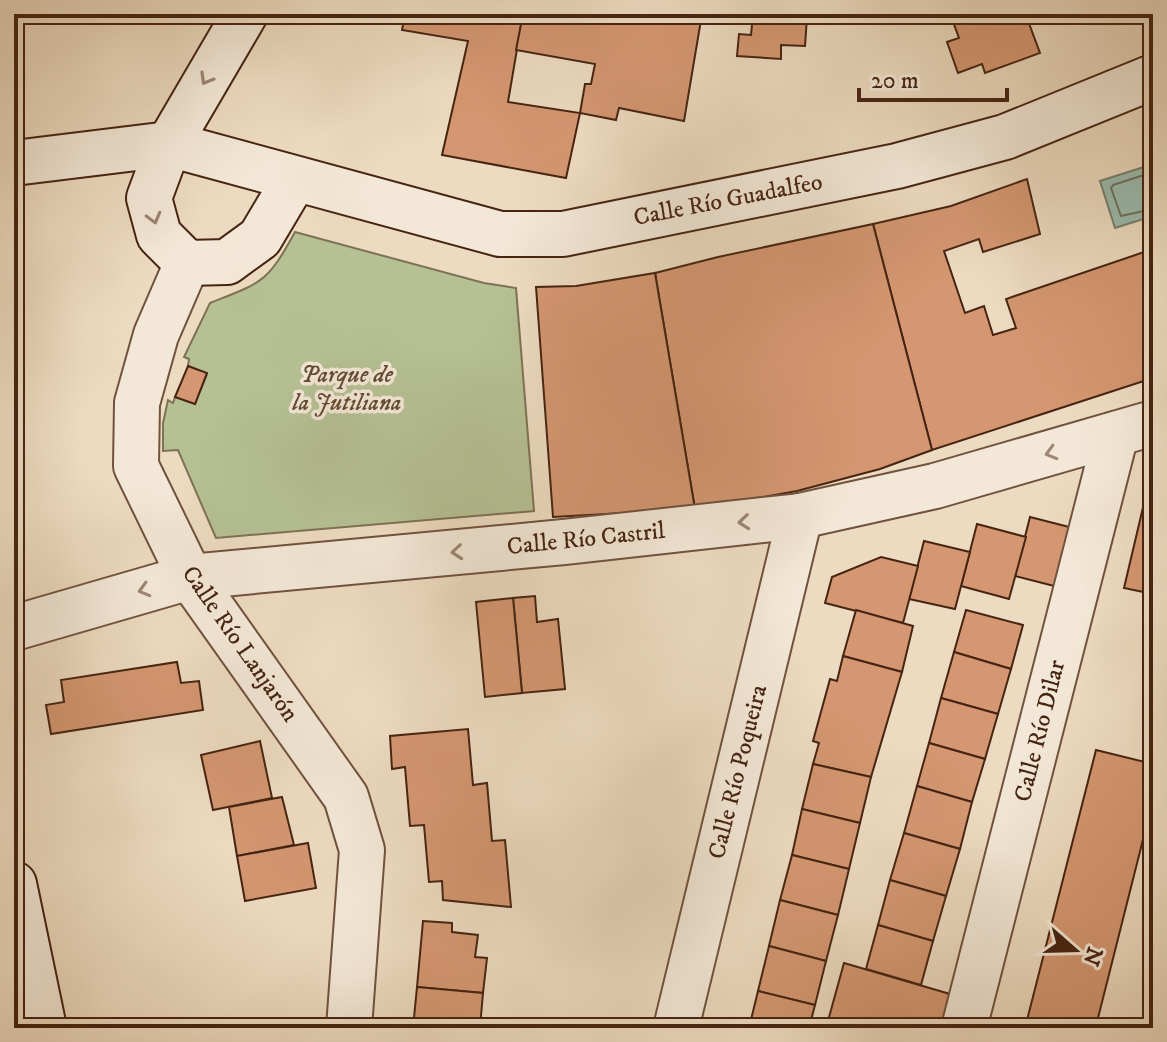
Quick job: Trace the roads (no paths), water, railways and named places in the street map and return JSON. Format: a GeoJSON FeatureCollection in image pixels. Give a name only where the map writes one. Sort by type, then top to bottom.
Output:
{"type":"FeatureCollection","features":[{"type":"Feature","properties":{"kind":"street"},"geometry":{"type":"LineString","coordinates":[[245,14],[169,144],[149,198],[159,235],[187,263],[227,262],[260,238],[295,179]]}},
{"type":"Feature","properties":{"kind":"street","name":"Calle Río Guadalfeo"},"geometry":{"type":"LineString","coordinates":[[169,144],[500,234],[563,234],[897,166],[1005,137],[1153,77]]}},
{"type":"Feature","properties":{"kind":"street"},"geometry":{"type":"LineString","coordinates":[[14,163],[169,144]]}},
{"type":"Feature","properties":{"kind":"street","name":"Calle Río Lanjarón"},"geometry":{"type":"LineString","coordinates":[[187,263],[156,335],[137,403],[136,466],[190,577],[346,797],[362,850],[349,1028]]}},
{"type":"Feature","properties":{"kind":"street","name":"Calle Río Castril"},"geometry":{"type":"LineString","coordinates":[[14,628],[190,577],[800,516],[935,486],[1135,428]]}},
{"type":"Feature","properties":{"kind":"street","name":"Calle Río Dilar"},"geometry":{"type":"LineString","coordinates":[[964,1028],[1135,428]]}},
{"type":"Feature","properties":{"kind":"street","name":"Calle Río Poqueira"},"geometry":{"type":"LineString","coordinates":[[676,1028],[800,516]]}},
{"type":"Feature","properties":{"kind":"street"},"geometry":{"type":"LineString","coordinates":[[14,884],[44,1028]]}},
{"type":"Feature","properties":{"kind":"water"},"geometry":{"type":"Polygon","coordinates":[[[1153,164],[1153,216],[1115,228],[1100,181],[1153,164]]]}},
{"type":"Feature","properties":{"kind":"park label","name":"Parque de la Jutiliana"},"geometry":{"type":"Point","coordinates":[347,389]}}]}
